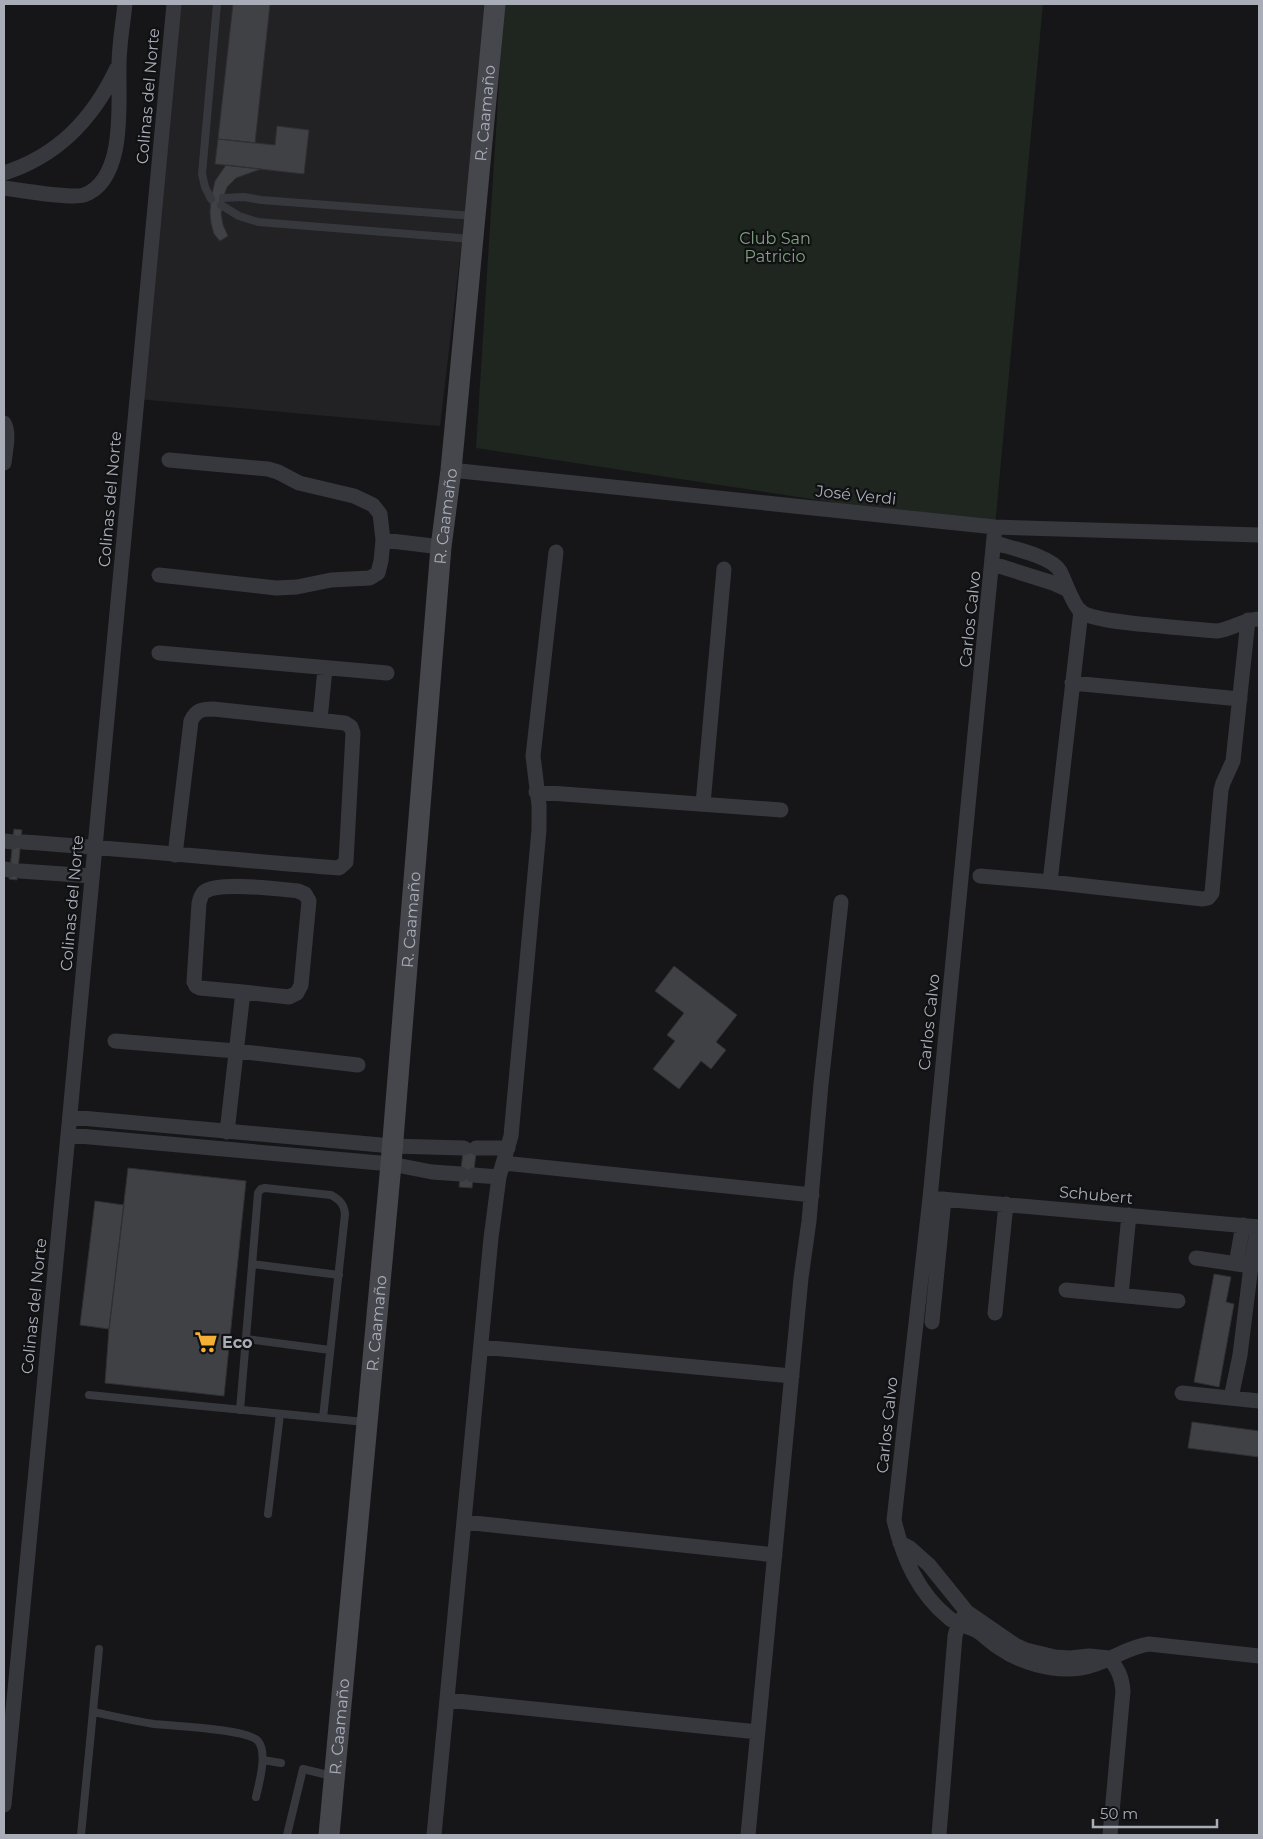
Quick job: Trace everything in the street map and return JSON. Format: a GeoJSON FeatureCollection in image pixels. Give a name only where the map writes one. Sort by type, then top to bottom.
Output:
{"type":"FeatureCollection","features":[{"type":"Feature","properties":{"kind":"street"},"geometry":{"type":"LineString","coordinates":[[4,188],[72,196],[84,195],[104,177],[112,163],[116,149],[120,94],[118,65],[125,4]]}},
{"type":"Feature","properties":{"kind":"street","name":"Colinas del Norte"},"geometry":{"type":"LineString","coordinates":[[4,1805],[174,4]]}},
{"type":"Feature","properties":{"kind":"street","name":"R. Caamaño"},"geometry":{"type":"LineString","coordinates":[[328,1835],[391,1155],[441,546],[451,470],[495,4]]}},
{"type":"Feature","properties":{"kind":"street"},"geometry":{"type":"LineString","coordinates":[[4,173],[45,154],[69,137],[90,114],[108,88],[118,65]]}},
{"type":"Feature","properties":{"kind":"street"},"geometry":{"type":"LineString","coordinates":[[4,423],[6,434],[4,463]]}},
{"type":"Feature","properties":{"kind":"street"},"geometry":{"type":"LineString","coordinates":[[159,575],[276,588],[297,588],[331,580],[370,578],[378,573],[382,561],[383,540],[380,514],[373,505],[354,496],[299,483],[268,469],[169,460]]}},
{"type":"Feature","properties":{"kind":"street","name":"José Verdi"},"geometry":{"type":"LineString","coordinates":[[451,470],[995,535],[1259,535]]}},
{"type":"Feature","properties":{"kind":"street"},"geometry":{"type":"LineString","coordinates":[[980,876],[1208,898],[1212,893],[1221,790],[1233,761],[1240,700],[1254,620],[1229,629],[1217,631],[1100,619],[1081,611],[1068,590],[1059,569],[1046,560],[995,535]]}},
{"type":"Feature","properties":{"kind":"street","name":"Carlos Calvo"},"geometry":{"type":"LineString","coordinates":[[962,1618],[949,1618],[914,1578],[900,1543],[894,1520],[937,1198],[995,535]]}},
{"type":"Feature","properties":{"kind":"street"},"geometry":{"type":"LineString","coordinates":[[383,540],[441,546]]}},
{"type":"Feature","properties":{"kind":"street"},"geometry":{"type":"LineString","coordinates":[[434,1835],[491,1238],[501,1170],[511,1136],[540,830],[533,756],[556,552]]}},
{"type":"Feature","properties":{"kind":"street"},"geometry":{"type":"LineString","coordinates":[[993,564],[1053,583],[1068,590]]}},
{"type":"Feature","properties":{"kind":"street"},"geometry":{"type":"LineString","coordinates":[[703,804],[724,570]]}},
{"type":"Feature","properties":{"kind":"street"},"geometry":{"type":"LineString","coordinates":[[1050,882],[1081,611]]}},
{"type":"Feature","properties":{"kind":"street"},"geometry":{"type":"LineString","coordinates":[[159,653],[387,673]]}},
{"type":"Feature","properties":{"kind":"street"},"geometry":{"type":"LineString","coordinates":[[320,720],[325,668]]}},
{"type":"Feature","properties":{"kind":"street"},"geometry":{"type":"LineString","coordinates":[[1072,683],[1240,700]]}},
{"type":"Feature","properties":{"kind":"street"},"geometry":{"type":"LineString","coordinates":[[13,842],[95,847],[175,855],[339,868],[346,862],[351,727],[346,723],[214,708],[198,711],[191,720],[175,855]]}},
{"type":"Feature","properties":{"kind":"street"},"geometry":{"type":"LineString","coordinates":[[536,792],[781,810]]}},
{"type":"Feature","properties":{"kind":"street"},"geometry":{"type":"LineString","coordinates":[[11,870],[92,876]]}},
{"type":"Feature","properties":{"kind":"street"},"geometry":{"type":"LineString","coordinates":[[235,886],[298,891],[305,894],[309,901],[301,985],[296,993],[290,996],[242,992],[200,988],[194,982],[199,903],[203,893],[214,887],[235,886]]}},
{"type":"Feature","properties":{"kind":"street"},"geometry":{"type":"LineString","coordinates":[[748,1835],[801,1278],[812,1195],[821,1084],[841,902]]}},
{"type":"Feature","properties":{"kind":"street"},"geometry":{"type":"LineString","coordinates":[[226,1132],[242,992]]}},
{"type":"Feature","properties":{"kind":"street"},"geometry":{"type":"LineString","coordinates":[[115,1041],[236,1051],[358,1065]]}},
{"type":"Feature","properties":{"kind":"street"},"geometry":{"type":"LineString","coordinates":[[70,1118],[226,1132],[391,1155],[432,1172],[467,1175],[501,1170],[812,1195]]}},
{"type":"Feature","properties":{"kind":"street"},"geometry":{"type":"LineString","coordinates":[[68,1135],[391,1155],[470,1148],[508,1148]]}},
{"type":"Feature","properties":{"kind":"street"},"geometry":{"type":"LineString","coordinates":[[932,1322],[937,1198]]}},
{"type":"Feature","properties":{"kind":"street","name":"Schubert"},"geometry":{"type":"LineString","coordinates":[[937,1198],[1259,1227]]}},
{"type":"Feature","properties":{"kind":"street"},"geometry":{"type":"LineString","coordinates":[[995,1313],[1006,1204]]}},
{"type":"Feature","properties":{"kind":"street"},"geometry":{"type":"LineString","coordinates":[[1121,1295],[1129,1215]]}},
{"type":"Feature","properties":{"kind":"street"},"geometry":{"type":"LineString","coordinates":[[1236,1264],[1243,1225]]}},
{"type":"Feature","properties":{"kind":"street"},"geometry":{"type":"LineString","coordinates":[[1231,1398],[1253,1304],[1251,1266],[1259,1227]]}},
{"type":"Feature","properties":{"kind":"street"},"geometry":{"type":"LineString","coordinates":[[1196,1258],[1251,1266]]}},
{"type":"Feature","properties":{"kind":"street"},"geometry":{"type":"LineString","coordinates":[[1066,1290],[1178,1301]]}},
{"type":"Feature","properties":{"kind":"street"},"geometry":{"type":"LineString","coordinates":[[481,1347],[792,1376]]}},
{"type":"Feature","properties":{"kind":"street"},"geometry":{"type":"LineString","coordinates":[[1182,1393],[1259,1401]]}},
{"type":"Feature","properties":{"kind":"street"},"geometry":{"type":"LineString","coordinates":[[464,1522],[776,1555]]}},
{"type":"Feature","properties":{"kind":"street"},"geometry":{"type":"LineString","coordinates":[[939,1835],[955,1636],[962,1618],[1009,1655],[1022,1661],[1053,1668],[1081,1668],[1137,1646],[1149,1644],[1259,1656]]}},
{"type":"Feature","properties":{"kind":"street"},"geometry":{"type":"LineString","coordinates":[[1110,1658],[1118,1668],[1122,1678],[1123,1691],[1110,1835]]}},
{"type":"Feature","properties":{"kind":"street"},"geometry":{"type":"LineString","coordinates":[[447,1700],[758,1732]]}},
{"type":"Feature","properties":{"kind":"lane"},"geometry":{"type":"LineString","coordinates":[[209,193],[202,174],[217,4]]}},
{"type":"Feature","properties":{"kind":"lane"},"geometry":{"type":"LineString","coordinates":[[472,239],[258,222],[239,216],[222,201],[244,198],[474,216]]}},
{"type":"Feature","properties":{"kind":"lane"},"geometry":{"type":"LineString","coordinates":[[240,1410],[258,1193],[261,1189],[265,1188],[331,1195],[344,1206],[346,1214],[322,1418]]}},
{"type":"Feature","properties":{"kind":"lane"},"geometry":{"type":"LineString","coordinates":[[252,1264],[339,1275]]}},
{"type":"Feature","properties":{"kind":"lane"},"geometry":{"type":"LineString","coordinates":[[246,1339],[330,1350]]}},
{"type":"Feature","properties":{"kind":"lane"},"geometry":{"type":"LineString","coordinates":[[89,1395],[367,1422]]}},
{"type":"Feature","properties":{"kind":"lane"},"geometry":{"type":"LineString","coordinates":[[268,1514],[280,1414]]}},
{"type":"Feature","properties":{"kind":"lane"},"geometry":{"type":"LineString","coordinates":[[81,1835],[99,1649]]}},
{"type":"Feature","properties":{"kind":"lane"},"geometry":{"type":"LineString","coordinates":[[93,1712],[152,1724],[234,1732],[253,1736],[263,1750],[256,1797]]}},
{"type":"Feature","properties":{"kind":"lane"},"geometry":{"type":"LineString","coordinates":[[262,1760],[281,1763]]}},
{"type":"Feature","properties":{"kind":"lane"},"geometry":{"type":"LineString","coordinates":[[287,1835],[300,1768],[334,1776]]}},
{"type":"Feature","properties":{"kind":"shaded area"},"geometry":{"type":"Polygon","coordinates":[[[174,4],[490,4],[440,426],[137,399],[174,4]]]}},
{"type":"Feature","properties":{"kind":"green space","name":"Club San Patricio"},"geometry":{"type":"Polygon","coordinates":[[[504,4],[1043,4],[995,527],[476,448],[504,4]]]}},
{"type":"Feature","properties":{"kind":"building"},"geometry":{"type":"Polygon","coordinates":[[[233,4],[270,4],[255,143],[218,139],[233,4]]]}},
{"type":"Feature","properties":{"kind":"building"},"geometry":{"type":"Polygon","coordinates":[[[277,126],[309,130],[304,174],[215,164],[218,139],[275,145],[277,126]]]}},
{"type":"Feature","properties":{"kind":"building"},"geometry":{"type":"Polygon","coordinates":[[[226,165],[261,169],[236,178],[227,187],[223,198],[221,214],[228,236],[220,241],[214,234],[211,223],[211,199],[215,181],[226,165]]]}},
{"type":"Feature","properties":{"kind":"building"},"geometry":{"type":"Polygon","coordinates":[[[14,829],[22,830],[17,880],[9,879],[14,829]]]}},
{"type":"Feature","properties":{"kind":"building"},"geometry":{"type":"Polygon","coordinates":[[[674,966],[737,1015],[716,1042],[726,1050],[711,1069],[701,1061],[679,1089],[653,1069],[675,1041],[667,1035],[684,1013],[655,991],[674,966]]]}},
{"type":"Feature","properties":{"kind":"building"},"geometry":{"type":"Polygon","coordinates":[[[464,1143],[477,1144],[472,1188],[459,1187],[464,1143]]]}},
{"type":"Feature","properties":{"kind":"building"},"geometry":{"type":"Polygon","coordinates":[[[128,1168],[246,1181],[224,1396],[105,1383],[109,1329],[128,1168]]]}},
{"type":"Feature","properties":{"kind":"building"},"geometry":{"type":"Polygon","coordinates":[[[95,1201],[124,1205],[109,1329],[80,1325],[95,1201]]]}},
{"type":"Feature","properties":{"kind":"building"},"geometry":{"type":"Polygon","coordinates":[[[1214,1274],[1231,1277],[1226,1302],[1234,1304],[1219,1387],[1194,1382],[1214,1274]]]}},
{"type":"Feature","properties":{"kind":"building"},"geometry":{"type":"Polygon","coordinates":[[[1192,1422],[1259,1431],[1259,1457],[1188,1448],[1192,1422]]]}},
{"type":"Feature","properties":{"kind":"place","name":"Eco"},"geometry":{"type":"Point","coordinates":[206,1342]}}]}
